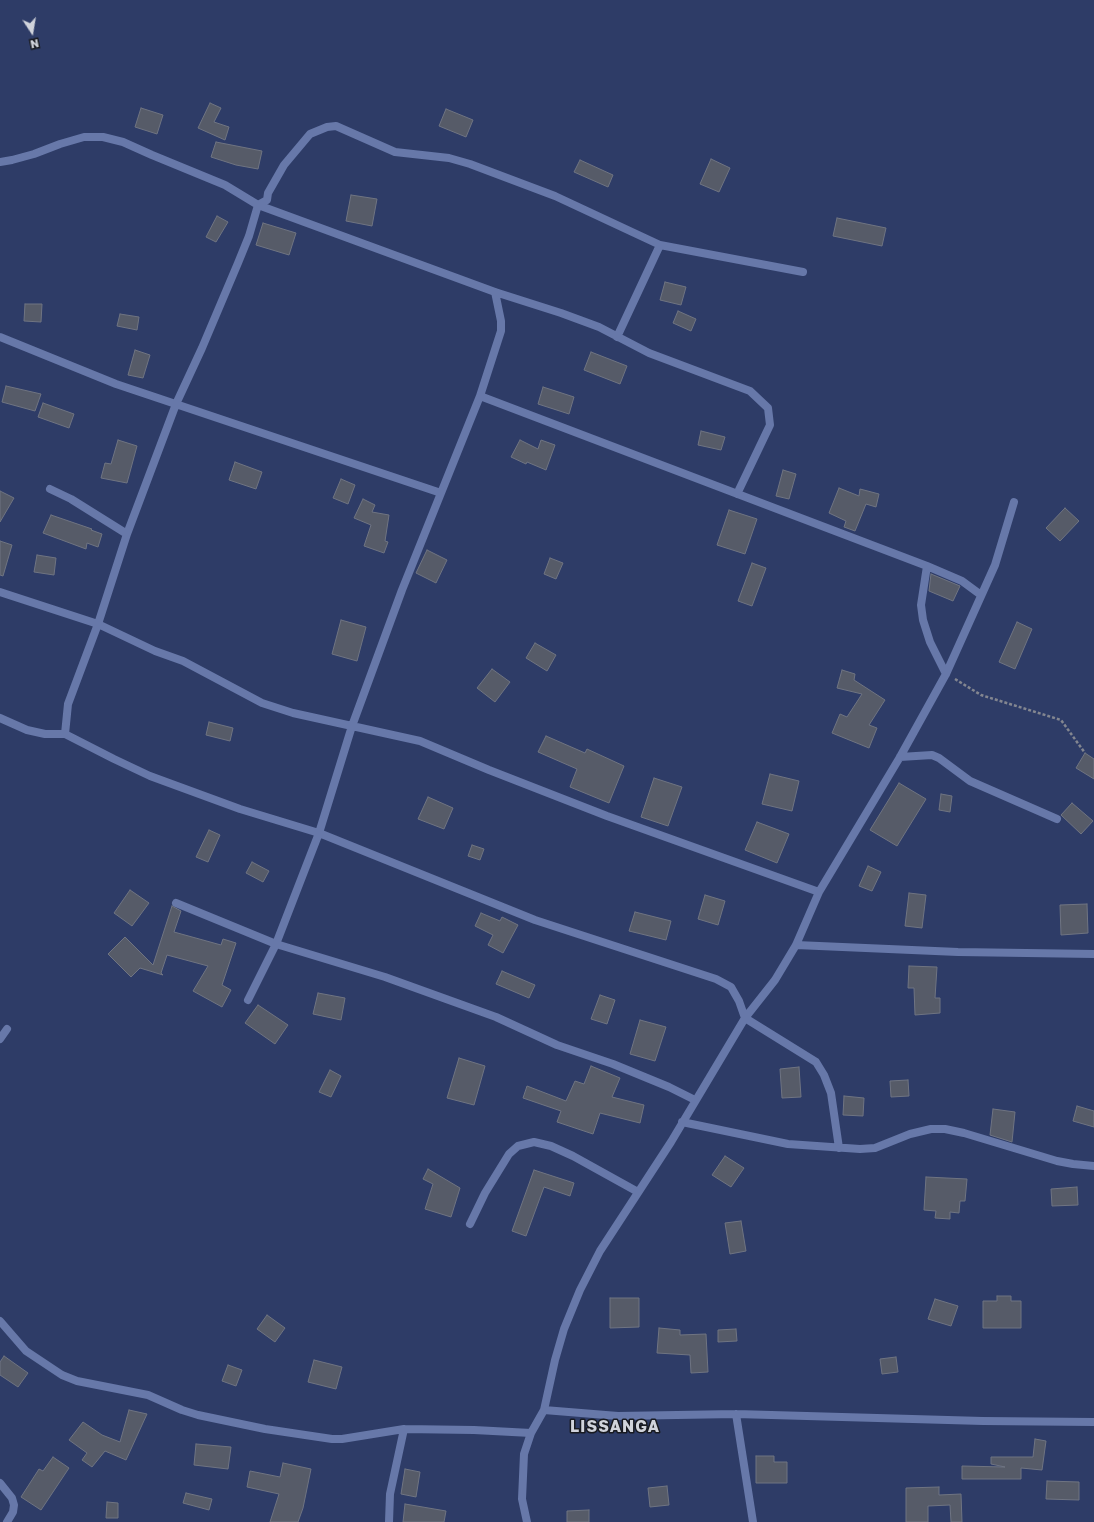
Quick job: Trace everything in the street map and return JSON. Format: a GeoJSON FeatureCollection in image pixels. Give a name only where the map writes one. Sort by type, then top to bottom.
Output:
{"type":"FeatureCollection","features":[{"type":"Feature","properties":{"kind":"street"},"geometry":{"type":"LineString","coordinates":[[65,734],[68,704],[98,624],[127,534],[176,404],[202,348],[238,263],[249,236],[258,205],[267,200],[268,194],[284,166],[310,134],[327,126],[336,126],[395,152],[449,158],[470,164],[555,196],[660,245],[803,272]]}},
{"type":"Feature","properties":{"kind":"street"},"geometry":{"type":"LineString","coordinates":[[0,162],[34,154],[84,137],[103,137],[123,142],[226,185],[258,205],[495,292],[599,327],[648,353],[750,391],[768,408],[770,425],[737,494]]}},
{"type":"Feature","properties":{"kind":"street"},"geometry":{"type":"LineString","coordinates":[[617,337],[660,245]]}},
{"type":"Feature","properties":{"kind":"street"},"geometry":{"type":"LineString","coordinates":[[248,1000],[276,944],[319,833],[352,726],[402,590],[480,396],[501,331],[501,321],[495,292]]}},
{"type":"Feature","properties":{"kind":"street"},"geometry":{"type":"LineString","coordinates":[[0,337],[116,384],[441,493]]}},
{"type":"Feature","properties":{"kind":"street"},"geometry":{"type":"LineString","coordinates":[[480,396],[927,566],[962,581],[981,595]]}},
{"type":"Feature","properties":{"kind":"street"},"geometry":{"type":"LineString","coordinates":[[50,490],[71,499],[127,534]]}},
{"type":"Feature","properties":{"kind":"street"},"geometry":{"type":"LineString","coordinates":[[527,1522],[522,1499],[524,1454],[531,1433],[544,1410],[555,1360],[564,1329],[580,1290],[600,1251],[682,1122],[745,1018],[775,980],[796,945],[819,892],[900,757],[946,674],[995,564],[1014,502]]}},
{"type":"Feature","properties":{"kind":"street"},"geometry":{"type":"LineString","coordinates":[[927,566],[922,605],[923,620],[930,642],[946,674]]}},
{"type":"Feature","properties":{"kind":"street"},"geometry":{"type":"LineString","coordinates":[[0,592],[98,624],[155,651],[183,662],[262,703],[293,713],[420,741],[489,770],[607,816],[819,892]]}},
{"type":"Feature","properties":{"kind":"street"},"geometry":{"type":"LineString","coordinates":[[0,718],[27,730],[45,734],[65,734],[150,776],[240,809],[319,833],[535,920],[716,979],[731,988],[739,1001],[745,1018],[816,1062],[824,1075],[830,1093],[839,1148]]}},
{"type":"Feature","properties":{"kind":"street"},"geometry":{"type":"LineString","coordinates":[[900,757],[932,755],[939,758],[970,781],[1057,819]]}},
{"type":"Feature","properties":{"kind":"street"},"geometry":{"type":"LineString","coordinates":[[176,903],[276,944],[385,978],[496,1017],[557,1045],[613,1064],[669,1087],[694,1100]]}},
{"type":"Feature","properties":{"kind":"street"},"geometry":{"type":"LineString","coordinates":[[796,945],[958,952],[1094,954]]}},
{"type":"Feature","properties":{"kind":"street"},"geometry":{"type":"LineString","coordinates":[[0,1039],[7,1029]]}},
{"type":"Feature","properties":{"kind":"street"},"geometry":{"type":"LineString","coordinates":[[682,1122],[788,1144],[860,1150],[875,1148],[910,1134],[931,1129],[945,1129],[964,1133],[1057,1161],[1094,1166]]}},
{"type":"Feature","properties":{"kind":"street"},"geometry":{"type":"LineString","coordinates":[[470,1224],[485,1193],[509,1154],[518,1146],[534,1142],[551,1146],[573,1156],[638,1192]]}},
{"type":"Feature","properties":{"kind":"street"},"geometry":{"type":"LineString","coordinates":[[0,1322],[26,1350],[62,1375],[77,1381],[148,1395],[182,1410],[198,1415],[265,1429],[332,1439],[342,1439],[404,1429],[474,1430],[531,1433]]}},
{"type":"Feature","properties":{"kind":"street"},"geometry":{"type":"LineString","coordinates":[[544,1410],[618,1416],[736,1414],[983,1421],[1094,1422]]}},
{"type":"Feature","properties":{"kind":"street"},"geometry":{"type":"LineString","coordinates":[[736,1414],[753,1522]]}},
{"type":"Feature","properties":{"kind":"street"},"geometry":{"type":"LineString","coordinates":[[389,1522],[390,1494],[404,1429]]}},
{"type":"Feature","properties":{"kind":"street"},"geometry":{"type":"LineString","coordinates":[[0,1482],[12,1498],[14,1505],[13,1512],[7,1522]]}},
{"type":"Feature","properties":{"kind":"path"},"geometry":{"type":"LineString","coordinates":[[946,674],[981,695],[1061,720],[1085,753]]}},
{"type":"Feature","properties":{"kind":"shaded area"},"geometry":{"type":"Polygon","coordinates":[[[0,0],[1094,0],[1094,1522],[0,1522],[0,0]]]}},
{"type":"Feature","properties":{"kind":"building"},"geometry":{"type":"Polygon","coordinates":[[[210,103],[221,108],[214,122],[229,127],[225,140],[198,128],[210,103]]]}},
{"type":"Feature","properties":{"kind":"building"},"geometry":{"type":"Polygon","coordinates":[[[141,108],[163,115],[157,134],[135,127],[141,108]]]}},
{"type":"Feature","properties":{"kind":"building"},"geometry":{"type":"Polygon","coordinates":[[[446,109],[473,120],[466,137],[439,126],[446,109]]]}},
{"type":"Feature","properties":{"kind":"building"},"geometry":{"type":"Polygon","coordinates":[[[216,142],[262,151],[258,169],[236,165],[211,157],[216,142]]]}},
{"type":"Feature","properties":{"kind":"building"},"geometry":{"type":"Polygon","coordinates":[[[711,159],[730,168],[719,192],[700,184],[711,159]]]}},
{"type":"Feature","properties":{"kind":"building"},"geometry":{"type":"Polygon","coordinates":[[[580,160],[613,175],[608,187],[574,172],[580,160]]]}},
{"type":"Feature","properties":{"kind":"building"},"geometry":{"type":"Polygon","coordinates":[[[351,195],[377,199],[372,226],[346,221],[351,195]]]}},
{"type":"Feature","properties":{"kind":"building"},"geometry":{"type":"Polygon","coordinates":[[[217,216],[228,222],[216,242],[206,237],[217,216]]]}},
{"type":"Feature","properties":{"kind":"building"},"geometry":{"type":"Polygon","coordinates":[[[837,218],[886,228],[882,246],[833,236],[837,218]]]}},
{"type":"Feature","properties":{"kind":"building"},"geometry":{"type":"Polygon","coordinates":[[[263,223],[296,233],[289,255],[256,245],[263,223]]]}},
{"type":"Feature","properties":{"kind":"building"},"geometry":{"type":"Polygon","coordinates":[[[665,282],[686,287],[681,305],[660,300],[665,282]]]}},
{"type":"Feature","properties":{"kind":"building"},"geometry":{"type":"Polygon","coordinates":[[[25,304],[42,304],[41,322],[24,321],[25,304]]]}},
{"type":"Feature","properties":{"kind":"building"},"geometry":{"type":"Polygon","coordinates":[[[678,311],[696,319],[691,331],[673,323],[678,311]]]}},
{"type":"Feature","properties":{"kind":"building"},"geometry":{"type":"Polygon","coordinates":[[[120,314],[139,317],[137,330],[117,326],[120,314]]]}},
{"type":"Feature","properties":{"kind":"building"},"geometry":{"type":"Polygon","coordinates":[[[135,350],[150,355],[143,378],[128,375],[135,350]]]}},
{"type":"Feature","properties":{"kind":"building"},"geometry":{"type":"Polygon","coordinates":[[[591,352],[627,366],[620,384],[584,370],[591,352]]]}},
{"type":"Feature","properties":{"kind":"building"},"geometry":{"type":"Polygon","coordinates":[[[6,386],[41,394],[35,411],[2,402],[6,386]]]}},
{"type":"Feature","properties":{"kind":"building"},"geometry":{"type":"Polygon","coordinates":[[[543,387],[574,397],[569,414],[538,404],[543,387]]]}},
{"type":"Feature","properties":{"kind":"building"},"geometry":{"type":"Polygon","coordinates":[[[43,403],[74,414],[69,428],[38,417],[43,403]]]}},
{"type":"Feature","properties":{"kind":"building"},"geometry":{"type":"Polygon","coordinates":[[[701,431],[725,437],[721,450],[698,445],[701,431]]]}},
{"type":"Feature","properties":{"kind":"building"},"geometry":{"type":"Polygon","coordinates":[[[118,440],[137,446],[127,483],[101,478],[105,463],[111,464],[118,440]]]}},
{"type":"Feature","properties":{"kind":"building"},"geometry":{"type":"Polygon","coordinates":[[[520,440],[538,449],[541,440],[555,445],[546,470],[527,462],[526,464],[511,457],[520,440]]]}},
{"type":"Feature","properties":{"kind":"building"},"geometry":{"type":"Polygon","coordinates":[[[235,462],[262,472],[256,489],[229,480],[235,462]]]}},
{"type":"Feature","properties":{"kind":"building"},"geometry":{"type":"Polygon","coordinates":[[[783,470],[796,474],[789,499],[776,496],[783,470]]]}},
{"type":"Feature","properties":{"kind":"building"},"geometry":{"type":"Polygon","coordinates":[[[341,479],[355,485],[348,504],[333,498],[341,479]]]}},
{"type":"Feature","properties":{"kind":"building"},"geometry":{"type":"Polygon","coordinates":[[[839,488],[859,496],[860,489],[879,494],[876,507],[866,504],[855,531],[844,527],[846,521],[829,513],[839,488]]]}},
{"type":"Feature","properties":{"kind":"building"},"geometry":{"type":"Polygon","coordinates":[[[0,491],[14,498],[0,522],[0,491]]]}},
{"type":"Feature","properties":{"kind":"building"},"geometry":{"type":"Polygon","coordinates":[[[363,499],[375,505],[372,512],[389,515],[385,541],[388,542],[384,553],[364,546],[371,525],[354,518],[363,499]]]}},
{"type":"Feature","properties":{"kind":"building"},"geometry":{"type":"Polygon","coordinates":[[[1065,508],[1079,521],[1060,541],[1046,528],[1065,508]]]}},
{"type":"Feature","properties":{"kind":"building"},"geometry":{"type":"Polygon","coordinates":[[[729,510],[757,519],[745,554],[717,545],[729,510]]]}},
{"type":"Feature","properties":{"kind":"building"},"geometry":{"type":"Polygon","coordinates":[[[51,515],[102,534],[98,547],[87,543],[86,549],[43,533],[51,515]]]}},
{"type":"Feature","properties":{"kind":"building"},"geometry":{"type":"Polygon","coordinates":[[[0,541],[12,545],[3,576],[0,575],[0,541]]]}},
{"type":"Feature","properties":{"kind":"building"},"geometry":{"type":"Polygon","coordinates":[[[427,550],[447,560],[436,583],[416,573],[427,550]]]}},
{"type":"Feature","properties":{"kind":"building"},"geometry":{"type":"Polygon","coordinates":[[[37,555],[56,558],[54,575],[34,572],[37,555]]]}},
{"type":"Feature","properties":{"kind":"building"},"geometry":{"type":"Polygon","coordinates":[[[550,558],[563,563],[556,579],[544,574],[550,558]]]}},
{"type":"Feature","properties":{"kind":"building"},"geometry":{"type":"Polygon","coordinates":[[[752,563],[766,568],[752,606],[738,601],[752,563]]]}},
{"type":"Feature","properties":{"kind":"building"},"geometry":{"type":"Polygon","coordinates":[[[931,574],[960,586],[953,601],[929,591],[931,574]]]}},
{"type":"Feature","properties":{"kind":"building"},"geometry":{"type":"Polygon","coordinates":[[[341,620],[366,627],[357,661],[332,654],[341,620]]]}},
{"type":"Feature","properties":{"kind":"building"},"geometry":{"type":"Polygon","coordinates":[[[1017,622],[1032,629],[1015,669],[999,662],[1017,622]]]}},
{"type":"Feature","properties":{"kind":"building"},"geometry":{"type":"Polygon","coordinates":[[[535,643],[556,655],[547,671],[526,658],[535,643]]]}},
{"type":"Feature","properties":{"kind":"building"},"geometry":{"type":"Polygon","coordinates":[[[492,669],[510,682],[495,702],[477,688],[492,669]]]}},
{"type":"Feature","properties":{"kind":"building"},"geometry":{"type":"Polygon","coordinates":[[[842,670],[855,674],[854,680],[885,700],[869,725],[877,728],[869,748],[832,733],[840,714],[847,717],[862,694],[837,688],[842,670]]]}},
{"type":"Feature","properties":{"kind":"building"},"geometry":{"type":"Polygon","coordinates":[[[209,722],[233,728],[230,741],[206,735],[209,722]]]}},
{"type":"Feature","properties":{"kind":"building"},"geometry":{"type":"Polygon","coordinates":[[[546,736],[585,753],[587,749],[624,766],[609,803],[570,787],[577,769],[538,752],[546,736]]]}},
{"type":"Feature","properties":{"kind":"building"},"geometry":{"type":"Polygon","coordinates":[[[1085,753],[1094,759],[1094,779],[1076,768],[1085,753]]]}},
{"type":"Feature","properties":{"kind":"building"},"geometry":{"type":"Polygon","coordinates":[[[770,774],[799,781],[792,811],[762,804],[770,774]]]}},
{"type":"Feature","properties":{"kind":"building"},"geometry":{"type":"Polygon","coordinates":[[[654,778],[682,787],[668,826],[641,817],[654,778]]]}},
{"type":"Feature","properties":{"kind":"building"},"geometry":{"type":"Polygon","coordinates":[[[899,783],[926,799],[897,846],[870,830],[899,783]]]}},
{"type":"Feature","properties":{"kind":"building"},"geometry":{"type":"Polygon","coordinates":[[[941,794],[952,796],[950,812],[939,810],[941,794]]]}},
{"type":"Feature","properties":{"kind":"building"},"geometry":{"type":"Polygon","coordinates":[[[428,797],[453,808],[444,829],[418,819],[428,797]]]}},
{"type":"Feature","properties":{"kind":"building"},"geometry":{"type":"Polygon","coordinates":[[[1072,803],[1093,821],[1081,834],[1061,815],[1072,803]]]}},
{"type":"Feature","properties":{"kind":"building"},"geometry":{"type":"Polygon","coordinates":[[[757,822],[789,834],[777,863],[745,850],[757,822]]]}},
{"type":"Feature","properties":{"kind":"building"},"geometry":{"type":"Polygon","coordinates":[[[209,830],[220,835],[208,862],[196,857],[209,830]]]}},
{"type":"Feature","properties":{"kind":"building"},"geometry":{"type":"Polygon","coordinates":[[[472,845],[484,849],[480,860],[468,856],[472,845]]]}},
{"type":"Feature","properties":{"kind":"building"},"geometry":{"type":"Polygon","coordinates":[[[252,862],[269,871],[263,882],[246,873],[252,862]]]}},
{"type":"Feature","properties":{"kind":"building"},"geometry":{"type":"Polygon","coordinates":[[[868,866],[881,872],[872,891],[859,886],[868,866]]]}},
{"type":"Feature","properties":{"kind":"building"},"geometry":{"type":"Polygon","coordinates":[[[130,890],[149,903],[132,926],[114,913],[130,890]]]}},
{"type":"Feature","properties":{"kind":"building"},"geometry":{"type":"Polygon","coordinates":[[[909,893],[926,895],[922,928],[905,926],[909,893]]]}},
{"type":"Feature","properties":{"kind":"building"},"geometry":{"type":"Polygon","coordinates":[[[705,895],[725,901],[718,925],[698,919],[705,895]]]}},
{"type":"Feature","properties":{"kind":"building"},"geometry":{"type":"Polygon","coordinates":[[[1087,904],[1088,933],[1061,935],[1060,905],[1087,904]]]}},
{"type":"Feature","properties":{"kind":"building"},"geometry":{"type":"Polygon","coordinates":[[[172,906],[181,911],[174,932],[221,945],[223,939],[236,943],[222,985],[231,990],[222,1007],[193,991],[208,966],[167,955],[161,973],[163,975],[140,968],[131,977],[108,954],[125,937],[153,965],[172,906]]]}},
{"type":"Feature","properties":{"kind":"building"},"geometry":{"type":"Polygon","coordinates":[[[635,912],[671,921],[666,940],[629,931],[635,912]]]}},
{"type":"Feature","properties":{"kind":"building"},"geometry":{"type":"Polygon","coordinates":[[[481,913],[500,921],[502,917],[518,925],[503,953],[488,945],[493,935],[475,926],[481,913]]]}},
{"type":"Feature","properties":{"kind":"building"},"geometry":{"type":"Polygon","coordinates":[[[909,966],[937,967],[935,998],[940,998],[940,1013],[915,1015],[914,988],[908,988],[909,966]]]}},
{"type":"Feature","properties":{"kind":"building"},"geometry":{"type":"Polygon","coordinates":[[[502,971],[535,985],[529,998],[496,984],[502,971]]]}},
{"type":"Feature","properties":{"kind":"building"},"geometry":{"type":"Polygon","coordinates":[[[318,993],[345,998],[341,1020],[313,1014],[318,993]]]}},
{"type":"Feature","properties":{"kind":"building"},"geometry":{"type":"Polygon","coordinates":[[[600,995],[615,1000],[607,1024],[591,1019],[600,995]]]}},
{"type":"Feature","properties":{"kind":"building"},"geometry":{"type":"Polygon","coordinates":[[[258,1005],[288,1025],[275,1044],[245,1023],[258,1005]]]}},
{"type":"Feature","properties":{"kind":"building"},"geometry":{"type":"Polygon","coordinates":[[[640,1020],[666,1027],[655,1061],[630,1054],[640,1020]]]}},
{"type":"Feature","properties":{"kind":"building"},"geometry":{"type":"Polygon","coordinates":[[[459,1058],[485,1066],[474,1105],[447,1098],[459,1058]]]}},
{"type":"Feature","properties":{"kind":"building"},"geometry":{"type":"Polygon","coordinates":[[[591,1066],[620,1078],[612,1097],[644,1105],[640,1123],[600,1113],[593,1134],[557,1122],[561,1111],[523,1098],[527,1086],[566,1101],[575,1081],[584,1084],[591,1066]]]}},
{"type":"Feature","properties":{"kind":"building"},"geometry":{"type":"Polygon","coordinates":[[[799,1067],[801,1097],[782,1098],[780,1069],[799,1067]]]}},
{"type":"Feature","properties":{"kind":"building"},"geometry":{"type":"Polygon","coordinates":[[[330,1070],[341,1076],[331,1097],[319,1092],[330,1070]]]}},
{"type":"Feature","properties":{"kind":"building"},"geometry":{"type":"Polygon","coordinates":[[[908,1080],[909,1096],[891,1097],[890,1081],[908,1080]]]}},
{"type":"Feature","properties":{"kind":"building"},"geometry":{"type":"Polygon","coordinates":[[[844,1096],[864,1098],[863,1116],[843,1115],[844,1096]]]}},
{"type":"Feature","properties":{"kind":"building"},"geometry":{"type":"Polygon","coordinates":[[[1077,1106],[1094,1111],[1094,1127],[1073,1121],[1077,1106]]]}},
{"type":"Feature","properties":{"kind":"building"},"geometry":{"type":"Polygon","coordinates":[[[993,1109],[1015,1112],[1012,1142],[990,1135],[993,1109]]]}},
{"type":"Feature","properties":{"kind":"building"},"geometry":{"type":"Polygon","coordinates":[[[725,1156],[744,1168],[731,1187],[712,1175],[725,1156]]]}},
{"type":"Feature","properties":{"kind":"building"},"geometry":{"type":"Polygon","coordinates":[[[428,1169],[460,1188],[451,1217],[425,1209],[433,1184],[423,1179],[428,1169]]]}},
{"type":"Feature","properties":{"kind":"building"},"geometry":{"type":"Polygon","coordinates":[[[534,1170],[574,1183],[570,1196],[544,1187],[526,1236],[512,1231],[534,1170]]]}},
{"type":"Feature","properties":{"kind":"building"},"geometry":{"type":"Polygon","coordinates":[[[926,1177],[967,1179],[965,1201],[960,1201],[959,1213],[950,1212],[950,1219],[935,1218],[936,1211],[924,1210],[926,1177]]]}},
{"type":"Feature","properties":{"kind":"building"},"geometry":{"type":"Polygon","coordinates":[[[1077,1187],[1078,1205],[1052,1206],[1051,1189],[1077,1187]]]}},
{"type":"Feature","properties":{"kind":"building"},"geometry":{"type":"Polygon","coordinates":[[[741,1221],[746,1251],[730,1254],[725,1223],[741,1221]]]}},
{"type":"Feature","properties":{"kind":"building"},"geometry":{"type":"Polygon","coordinates":[[[997,1296],[1011,1296],[1011,1301],[1021,1301],[1021,1328],[983,1328],[983,1301],[997,1301],[997,1296]]]}},
{"type":"Feature","properties":{"kind":"building"},"geometry":{"type":"Polygon","coordinates":[[[610,1298],[639,1298],[639,1327],[610,1328],[610,1298]]]}},
{"type":"Feature","properties":{"kind":"building"},"geometry":{"type":"Polygon","coordinates":[[[935,1299],[958,1306],[951,1326],[928,1319],[935,1299]]]}},
{"type":"Feature","properties":{"kind":"building"},"geometry":{"type":"Polygon","coordinates":[[[267,1315],[285,1328],[275,1342],[257,1329],[267,1315]]]}},
{"type":"Feature","properties":{"kind":"building"},"geometry":{"type":"Polygon","coordinates":[[[659,1328],[680,1330],[680,1335],[706,1334],[708,1372],[691,1373],[690,1355],[657,1353],[659,1328]]]}},
{"type":"Feature","properties":{"kind":"building"},"geometry":{"type":"Polygon","coordinates":[[[736,1329],[737,1341],[718,1342],[718,1330],[736,1329]]]}},
{"type":"Feature","properties":{"kind":"building"},"geometry":{"type":"Polygon","coordinates":[[[4,1356],[28,1373],[18,1387],[0,1375],[0,1362],[4,1356]]]}},
{"type":"Feature","properties":{"kind":"building"},"geometry":{"type":"Polygon","coordinates":[[[896,1357],[898,1372],[882,1374],[880,1359],[896,1357]]]}},
{"type":"Feature","properties":{"kind":"building"},"geometry":{"type":"Polygon","coordinates":[[[314,1360],[342,1367],[336,1389],[308,1382],[314,1360]]]}},
{"type":"Feature","properties":{"kind":"building"},"geometry":{"type":"Polygon","coordinates":[[[228,1365],[242,1370],[236,1386],[222,1381],[228,1365]]]}},
{"type":"Feature","properties":{"kind":"building"},"geometry":{"type":"Polygon","coordinates":[[[129,1410],[147,1414],[126,1460],[105,1451],[92,1467],[82,1460],[87,1453],[69,1440],[83,1422],[102,1435],[120,1442],[129,1410]]]}},
{"type":"Feature","properties":{"kind":"building"},"geometry":{"type":"Polygon","coordinates":[[[1035,1439],[1046,1441],[1042,1470],[1021,1468],[1021,1479],[962,1479],[962,1466],[1005,1467],[991,1464],[991,1457],[1033,1457],[1035,1439]]]}},
{"type":"Feature","properties":{"kind":"building"},"geometry":{"type":"Polygon","coordinates":[[[196,1444],[231,1447],[228,1469],[194,1465],[196,1444]]]}},
{"type":"Feature","properties":{"kind":"building"},"geometry":{"type":"Polygon","coordinates":[[[756,1456],[774,1456],[774,1462],[787,1462],[787,1483],[756,1483],[756,1456]]]}},
{"type":"Feature","properties":{"kind":"building"},"geometry":{"type":"Polygon","coordinates":[[[53,1457],[69,1468],[41,1510],[21,1497],[39,1469],[43,1471],[53,1457]]]}},
{"type":"Feature","properties":{"kind":"building"},"geometry":{"type":"Polygon","coordinates":[[[283,1463],[311,1469],[303,1508],[298,1522],[270,1522],[279,1494],[247,1487],[250,1471],[280,1477],[283,1463]]]}},
{"type":"Feature","properties":{"kind":"building"},"geometry":{"type":"Polygon","coordinates":[[[405,1469],[420,1472],[416,1497],[401,1494],[405,1469]]]}},
{"type":"Feature","properties":{"kind":"building"},"geometry":{"type":"Polygon","coordinates":[[[1047,1481],[1079,1482],[1079,1500],[1046,1499],[1047,1481]]]}},
{"type":"Feature","properties":{"kind":"building"},"geometry":{"type":"Polygon","coordinates":[[[667,1486],[669,1505],[650,1507],[648,1488],[667,1486]]]}},
{"type":"Feature","properties":{"kind":"building"},"geometry":{"type":"Polygon","coordinates":[[[939,1487],[939,1495],[961,1494],[962,1522],[951,1522],[950,1505],[928,1506],[928,1522],[906,1522],[906,1488],[939,1487]]]}},
{"type":"Feature","properties":{"kind":"building"},"geometry":{"type":"Polygon","coordinates":[[[186,1493],[212,1499],[209,1510],[183,1503],[186,1493]]]}},
{"type":"Feature","properties":{"kind":"building"},"geometry":{"type":"Polygon","coordinates":[[[107,1502],[118,1503],[118,1518],[106,1518],[107,1502]]]}},
{"type":"Feature","properties":{"kind":"building"},"geometry":{"type":"Polygon","coordinates":[[[405,1504],[446,1511],[444,1522],[403,1522],[405,1504]]]}},
{"type":"Feature","properties":{"kind":"building"},"geometry":{"type":"Polygon","coordinates":[[[589,1510],[589,1522],[567,1522],[567,1511],[589,1510]]]}},
{"type":"Feature","properties":{"kind":"district","name":"LISSANGA"},"geometry":{"type":"Point","coordinates":[615,1427]}}]}
